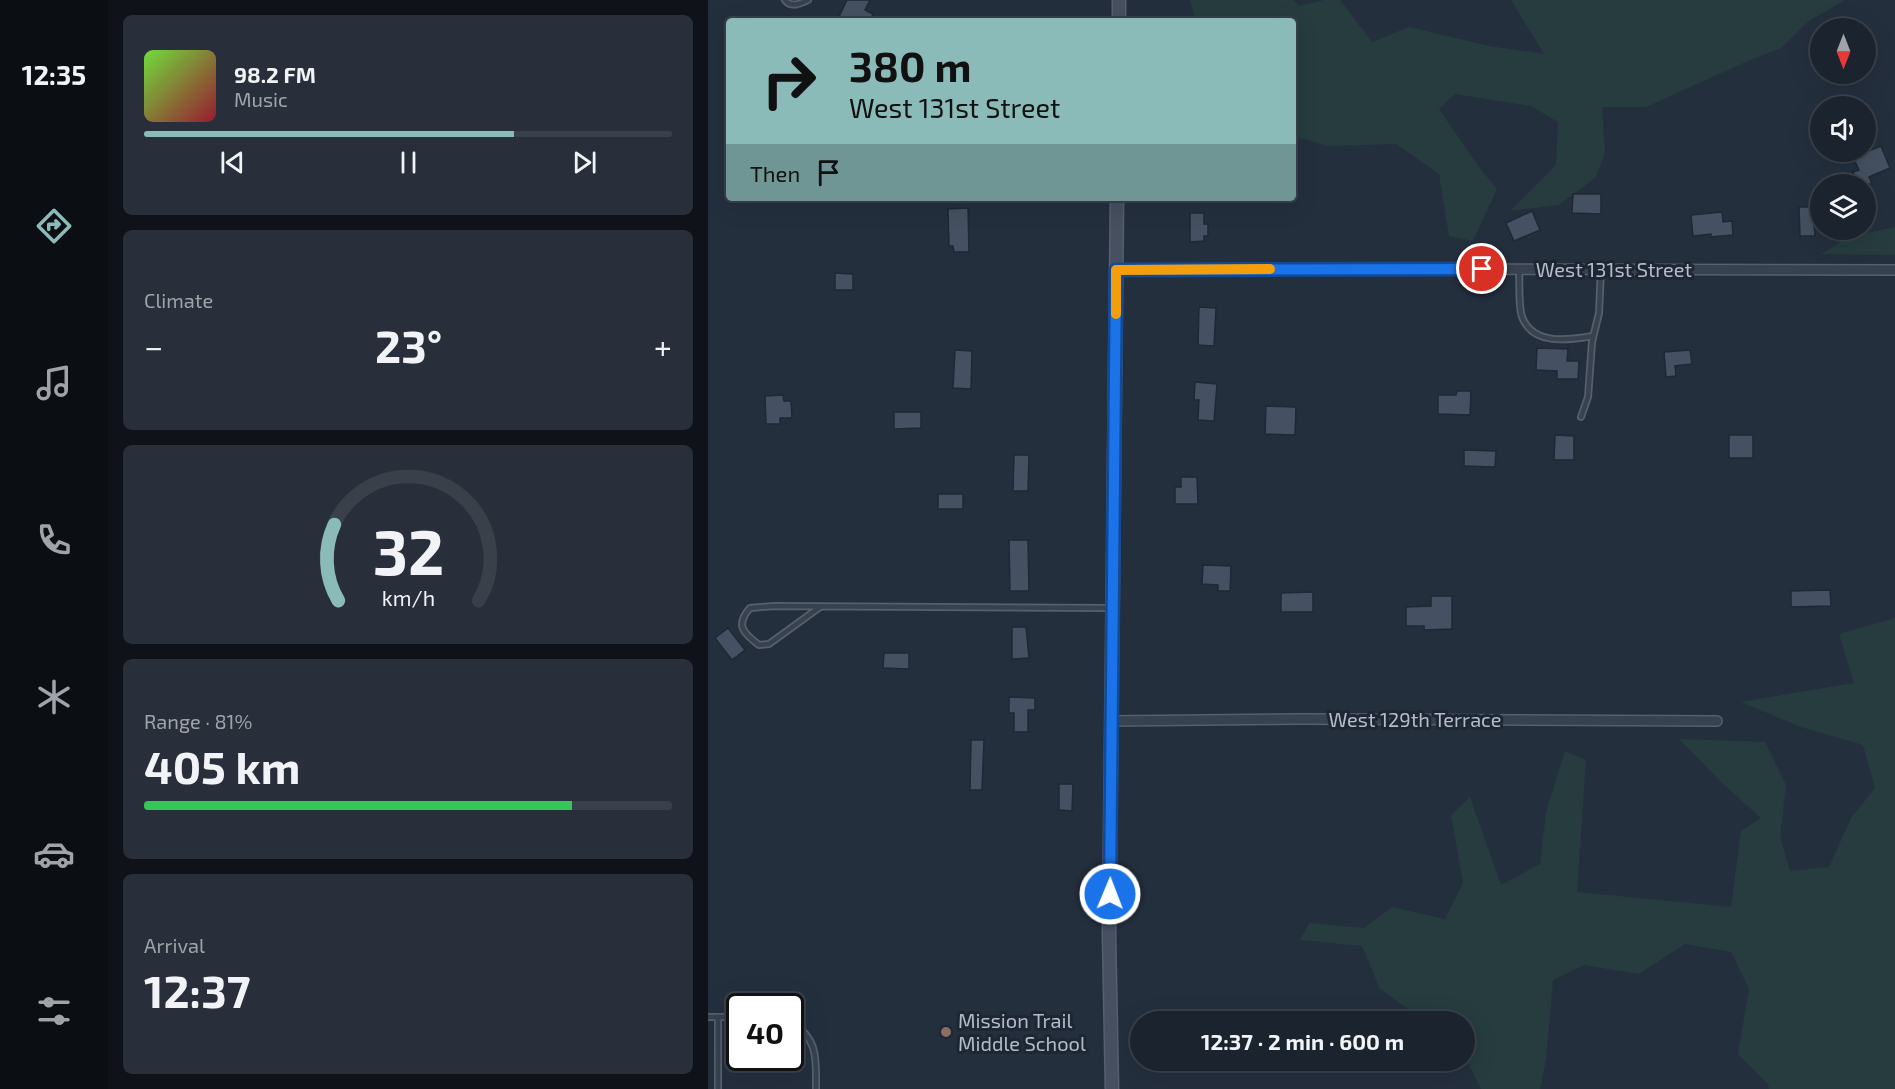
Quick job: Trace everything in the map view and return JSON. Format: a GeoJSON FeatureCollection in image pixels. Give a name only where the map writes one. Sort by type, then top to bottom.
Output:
{"type":"FeatureCollection","features":[{"type":"Feature","properties":{"kind":"street"},"geometry":{"type":"LineString","coordinates":[[1119,0],[1119,18]]}},
{"type":"Feature","properties":{"kind":"street"},"geometry":{"type":"LineString","coordinates":[[1112,1089],[1109,934],[1117,201]]}},
{"type":"Feature","properties":{"kind":"street","name":"West 131st Street"},"geometry":{"type":"LineString","coordinates":[[1116,270],[1895,270]]}},
{"type":"Feature","properties":{"kind":"street","name":"West 129th Terrace"},"geometry":{"type":"LineString","coordinates":[[1112,721],[1301,719],[1718,721]]}},
{"type":"Feature","properties":{"kind":"lane"},"geometry":{"type":"LineString","coordinates":[[785,0],[792,5],[808,0]]}},
{"type":"Feature","properties":{"kind":"lane"},"geometry":{"type":"LineString","coordinates":[[1519,269],[1521,315],[1529,329],[1541,337],[1557,340],[1593,336]]}},
{"type":"Feature","properties":{"kind":"lane"},"geometry":{"type":"LineString","coordinates":[[1581,417],[1588,397],[1593,336],[1599,313],[1601,269]]}},
{"type":"Feature","properties":{"kind":"lane"},"geometry":{"type":"LineString","coordinates":[[820,607],[769,644],[759,645],[746,636],[742,626],[743,616],[750,608],[774,606],[1112,608]]}},
{"type":"Feature","properties":{"kind":"lane"},"geometry":{"type":"LineString","coordinates":[[708,1017],[726,1017]]}},
{"type":"Feature","properties":{"kind":"lane"},"geometry":{"type":"LineString","coordinates":[[717,1017],[718,1089]]}},
{"type":"Feature","properties":{"kind":"lane"},"geometry":{"type":"LineString","coordinates":[[804,1031],[814,1047],[816,1089]]}},
{"type":"Feature","properties":{"kind":"green space"},"geometry":{"type":"Polygon","coordinates":[[[1190,0],[1293,0],[1299,6],[1324,0],[1340,0],[1372,42],[1409,27],[1489,46],[1544,54],[1511,0],[1845,0],[1814,18],[1810,18],[1781,48],[1646,107],[1602,107],[1605,152],[1596,177],[1559,205],[1510,211],[1556,165],[1558,122],[1531,106],[1455,94],[1439,109],[1497,189],[1473,241],[1449,236],[1439,174],[1396,144],[1328,146],[1296,137],[1296,18],[1195,18],[1190,0]]]}},
{"type":"Feature","properties":{"kind":"green space"},"geometry":{"type":"Polygon","coordinates":[[[1895,227],[1895,255],[1821,254],[1844,240],[1876,240],[1876,231],[1895,227]]]}},
{"type":"Feature","properties":{"kind":"green space"},"geometry":{"type":"Polygon","coordinates":[[[1895,618],[1895,1089],[1769,1089],[1768,1084],[1738,1054],[1749,989],[1731,952],[1685,944],[1639,974],[1584,965],[1553,980],[1546,1060],[1540,1089],[1481,1089],[1472,1071],[1475,1071],[1475,1011],[1411,1011],[1380,989],[1362,946],[1300,940],[1309,923],[1364,928],[1392,907],[1445,919],[1463,883],[1451,815],[1470,797],[1501,885],[1540,864],[1546,812],[1565,751],[1586,760],[1577,892],[1731,907],[1741,831],[1761,818],[1721,782],[1679,739],[1765,742],[1786,785],[1780,837],[1790,871],[1829,867],[1851,818],[1875,788],[1863,745],[1801,727],[1741,702],[1854,683],[1839,634],[1895,618]]]}},
{"type":"Feature","properties":{"kind":"building"},"geometry":{"type":"Polygon","coordinates":[[[847,0],[870,0],[865,10],[873,14],[871,18],[838,18],[847,0]]]}},
{"type":"Feature","properties":{"kind":"building"},"geometry":{"type":"Polygon","coordinates":[[[1881,146],[1890,168],[1876,174],[1854,174],[1853,172],[1859,170],[1855,162],[1876,162],[1876,148],[1881,146]]]}},
{"type":"Feature","properties":{"kind":"building"},"geometry":{"type":"Polygon","coordinates":[[[1573,194],[1601,194],[1601,214],[1572,213],[1573,194]]]}},
{"type":"Feature","properties":{"kind":"building"},"geometry":{"type":"Polygon","coordinates":[[[1799,207],[1810,207],[1810,236],[1800,236],[1799,207]]]}},
{"type":"Feature","properties":{"kind":"building"},"geometry":{"type":"Polygon","coordinates":[[[968,208],[969,252],[954,252],[953,246],[949,246],[948,209],[968,208]]]}},
{"type":"Feature","properties":{"kind":"building"},"geometry":{"type":"Polygon","coordinates":[[[1532,211],[1540,230],[1514,241],[1506,223],[1532,211]]]}},
{"type":"Feature","properties":{"kind":"building"},"geometry":{"type":"Polygon","coordinates":[[[1722,212],[1723,222],[1732,221],[1733,235],[1693,236],[1691,215],[1722,212]]]}},
{"type":"Feature","properties":{"kind":"building"},"geometry":{"type":"Polygon","coordinates":[[[1190,213],[1204,213],[1204,224],[1208,224],[1208,236],[1204,236],[1204,241],[1190,242],[1190,213]]]}},
{"type":"Feature","properties":{"kind":"building"},"geometry":{"type":"Polygon","coordinates":[[[835,273],[853,274],[853,290],[835,290],[835,273]]]}},
{"type":"Feature","properties":{"kind":"building"},"geometry":{"type":"Polygon","coordinates":[[[1199,307],[1216,308],[1214,346],[1198,345],[1199,307]]]}},
{"type":"Feature","properties":{"kind":"building"},"geometry":{"type":"Polygon","coordinates":[[[1537,348],[1568,349],[1567,361],[1579,361],[1578,379],[1557,379],[1557,371],[1536,370],[1537,348]]]}},
{"type":"Feature","properties":{"kind":"building"},"geometry":{"type":"Polygon","coordinates":[[[955,350],[972,351],[971,389],[953,388],[955,350]]]}},
{"type":"Feature","properties":{"kind":"building"},"geometry":{"type":"Polygon","coordinates":[[[1690,350],[1692,364],[1675,366],[1676,376],[1666,377],[1664,352],[1690,350]]]}},
{"type":"Feature","properties":{"kind":"building"},"geometry":{"type":"Polygon","coordinates":[[[1195,382],[1217,384],[1214,421],[1198,420],[1199,400],[1194,400],[1195,382]]]}},
{"type":"Feature","properties":{"kind":"building"},"geometry":{"type":"Polygon","coordinates":[[[1457,391],[1471,391],[1470,415],[1438,414],[1438,395],[1456,395],[1457,391]]]}},
{"type":"Feature","properties":{"kind":"building"},"geometry":{"type":"Polygon","coordinates":[[[783,395],[784,401],[791,401],[792,418],[780,418],[780,424],[766,424],[765,396],[783,395]]]}},
{"type":"Feature","properties":{"kind":"building"},"geometry":{"type":"Polygon","coordinates":[[[1266,406],[1296,407],[1295,435],[1265,434],[1266,406]]]}},
{"type":"Feature","properties":{"kind":"building"},"geometry":{"type":"Polygon","coordinates":[[[894,412],[921,412],[921,428],[894,429],[894,412]]]}},
{"type":"Feature","properties":{"kind":"building"},"geometry":{"type":"Polygon","coordinates":[[[1555,435],[1574,436],[1574,460],[1554,460],[1555,435]]]}},
{"type":"Feature","properties":{"kind":"building"},"geometry":{"type":"Polygon","coordinates":[[[1729,435],[1753,435],[1753,458],[1729,458],[1729,435]]]}},
{"type":"Feature","properties":{"kind":"building"},"geometry":{"type":"Polygon","coordinates":[[[1464,450],[1496,451],[1495,467],[1464,466],[1464,450]]]}},
{"type":"Feature","properties":{"kind":"building"},"geometry":{"type":"Polygon","coordinates":[[[1014,455],[1029,455],[1028,491],[1013,491],[1014,455]]]}},
{"type":"Feature","properties":{"kind":"building"},"geometry":{"type":"Polygon","coordinates":[[[1181,477],[1197,477],[1198,504],[1175,504],[1175,487],[1181,487],[1181,477]]]}},
{"type":"Feature","properties":{"kind":"building"},"geometry":{"type":"Polygon","coordinates":[[[938,494],[963,494],[963,509],[938,509],[938,494]]]}},
{"type":"Feature","properties":{"kind":"building"},"geometry":{"type":"Polygon","coordinates":[[[1009,540],[1028,540],[1029,591],[1010,591],[1009,540]]]}},
{"type":"Feature","properties":{"kind":"building"},"geometry":{"type":"Polygon","coordinates":[[[1203,565],[1231,566],[1230,591],[1218,591],[1218,585],[1202,584],[1203,565]]]}},
{"type":"Feature","properties":{"kind":"building"},"geometry":{"type":"Polygon","coordinates":[[[1830,590],[1831,606],[1791,607],[1791,591],[1830,590]]]}},
{"type":"Feature","properties":{"kind":"building"},"geometry":{"type":"Polygon","coordinates":[[[1313,592],[1313,612],[1281,612],[1281,593],[1313,592]]]}},
{"type":"Feature","properties":{"kind":"building"},"geometry":{"type":"Polygon","coordinates":[[[1431,596],[1452,596],[1452,629],[1424,630],[1424,626],[1406,626],[1406,607],[1431,606],[1431,596]]]}},
{"type":"Feature","properties":{"kind":"building"},"geometry":{"type":"Polygon","coordinates":[[[1012,627],[1026,627],[1029,658],[1012,659],[1012,627]]]}},
{"type":"Feature","properties":{"kind":"building"},"geometry":{"type":"Polygon","coordinates":[[[728,628],[745,650],[732,660],[715,638],[728,628]]]}},
{"type":"Feature","properties":{"kind":"building"},"geometry":{"type":"Polygon","coordinates":[[[884,653],[909,653],[909,669],[883,668],[884,653]]]}},
{"type":"Feature","properties":{"kind":"building"},"geometry":{"type":"Polygon","coordinates":[[[1009,697],[1035,698],[1035,710],[1028,710],[1028,732],[1014,732],[1014,713],[1009,713],[1009,697]]]}},
{"type":"Feature","properties":{"kind":"building"},"geometry":{"type":"Polygon","coordinates":[[[971,740],[984,740],[982,790],[970,790],[971,740]]]}},
{"type":"Feature","properties":{"kind":"building"},"geometry":{"type":"Polygon","coordinates":[[[1059,784],[1073,784],[1072,811],[1059,810],[1059,784]]]}},
{"type":"Feature","properties":{"kind":"slow traffic"},"geometry":{"type":"LineString","coordinates":[[1116,314],[1116,270],[1270,269]]}},
{"type":"Feature","properties":{"kind":"place","name":"Mission Trail Middle School"},"geometry":{"type":"Point","coordinates":[946,1032]}},
{"type":"Feature","properties":{"kind":"route"},"geometry":{"type":"LineString","coordinates":[[1110,894],[1116,270],[1482,269]]}}]}
